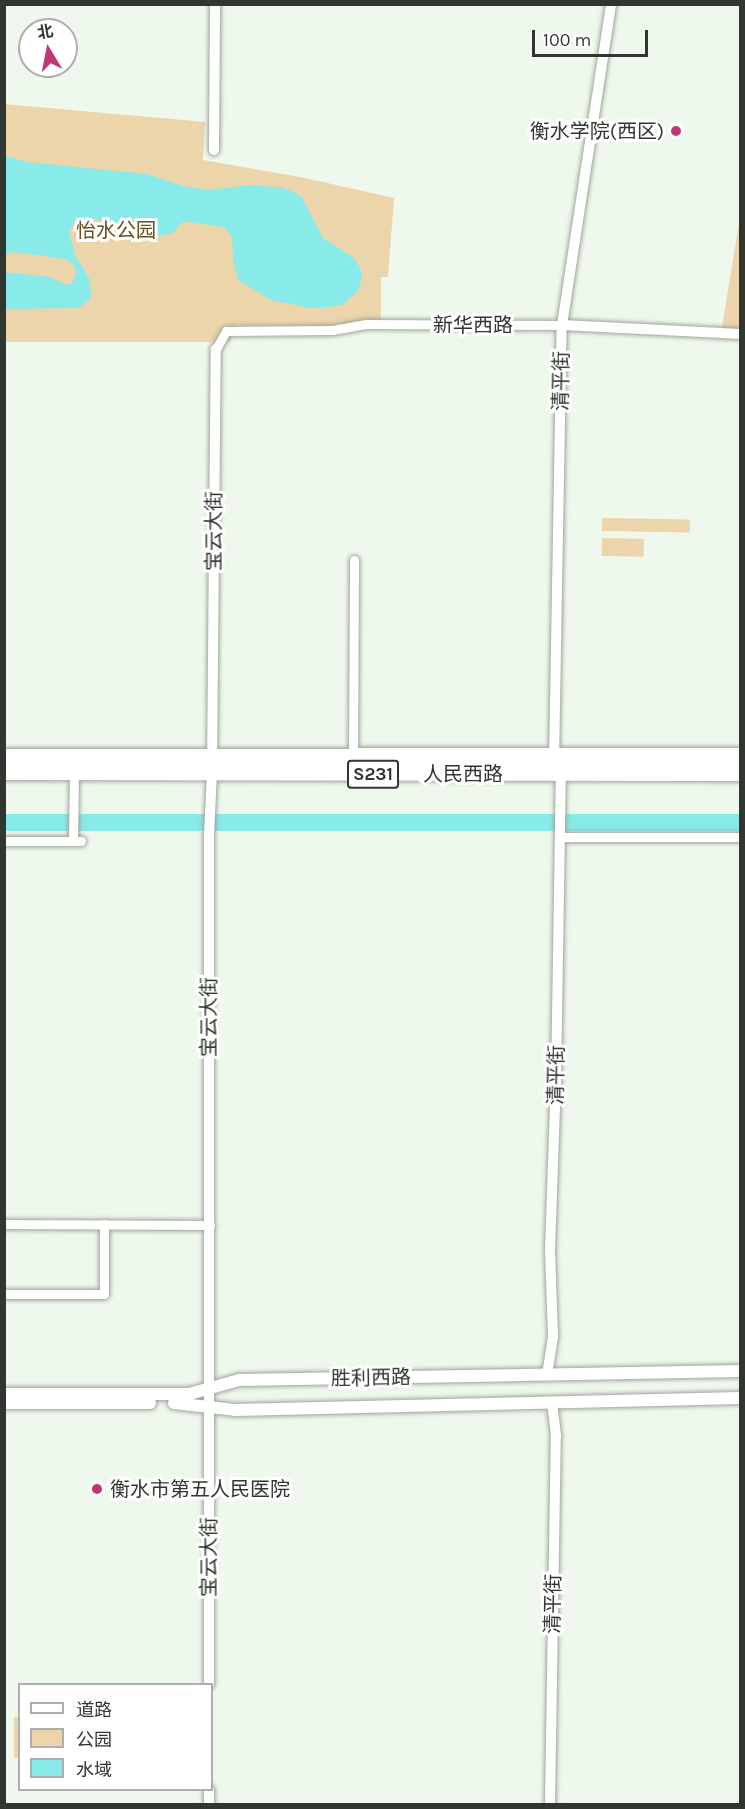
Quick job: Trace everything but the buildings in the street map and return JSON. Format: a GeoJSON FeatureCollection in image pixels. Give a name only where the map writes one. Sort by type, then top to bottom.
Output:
{"type":"FeatureCollection","features":[{"type":"Feature","properties":{"kind":"main road","name":"人民西路"},"geometry":{"type":"LineString","coordinates":[[4,773],[74,773],[212,763],[353,757],[556,763],[741,774]]}},
{"type":"Feature","properties":{"kind":"main road","name":"人民西路"},"geometry":{"type":"LineString","coordinates":[[4,762],[741,762]]}},
{"type":"Feature","properties":{"kind":"main road","name":"胜利西路"},"geometry":{"type":"LineString","coordinates":[[4,1394],[189,1394],[239,1380],[741,1371]]}},
{"type":"Feature","properties":{"kind":"main road","name":"胜利西路"},"geometry":{"type":"LineString","coordinates":[[4,1403],[186,1403],[235,1410],[741,1398]]}},
{"type":"Feature","properties":{"kind":"street"},"geometry":{"type":"LineString","coordinates":[[214,4],[214,150]]}},
{"type":"Feature","properties":{"kind":"street","name":"清平街"},"geometry":{"type":"LineString","coordinates":[[547,1375],[553,1336],[550,1250],[556,1090],[560,808],[556,763],[562,325],[611,4]]}},
{"type":"Feature","properties":{"kind":"street","name":"新华西路"},"geometry":{"type":"LineString","coordinates":[[216,349],[226,331],[332,330],[367,324],[562,325],[741,334]]}},
{"type":"Feature","properties":{"kind":"street","name":"宝云大街"},"geometry":{"type":"LineString","coordinates":[[209,1683],[209,812],[212,763],[216,349]]}},
{"type":"Feature","properties":{"kind":"street"},"geometry":{"type":"LineString","coordinates":[[353,757],[354,560]]}},
{"type":"Feature","properties":{"kind":"street"},"geometry":{"type":"LineString","coordinates":[[556,763],[741,752]]}},
{"type":"Feature","properties":{"kind":"street"},"geometry":{"type":"LineString","coordinates":[[4,753],[212,763]]}},
{"type":"Feature","properties":{"kind":"street"},"geometry":{"type":"LineString","coordinates":[[4,841],[76,839],[74,773]]}},
{"type":"Feature","properties":{"kind":"street"},"geometry":{"type":"LineString","coordinates":[[559,835],[741,837]]}},
{"type":"Feature","properties":{"kind":"street"},"geometry":{"type":"LineString","coordinates":[[4,1224],[210,1225]]}},
{"type":"Feature","properties":{"kind":"street"},"geometry":{"type":"LineString","coordinates":[[4,1294],[104,1294],[104,1224]]}},
{"type":"Feature","properties":{"kind":"street","name":"清平街"},"geometry":{"type":"LineString","coordinates":[[549,1804],[556,1435],[552,1419],[552,1404]]}},
{"type":"Feature","properties":{"kind":"green space","name":"怡水公园"},"geometry":{"type":"Polygon","coordinates":[[[4,104],[205,122],[203,160],[305,178],[394,198],[388,277],[381,277],[381,327],[237,325],[230,342],[5,342],[4,104]]]}},
{"type":"Feature","properties":{"kind":"green space"},"geometry":{"type":"Polygon","coordinates":[[[740,218],[740,339],[720,339],[740,218]]]}},
{"type":"Feature","properties":{"kind":"green space"},"geometry":{"type":"Polygon","coordinates":[[[602,518],[690,520],[690,533],[602,531],[602,518]]]}},
{"type":"Feature","properties":{"kind":"green space"},"geometry":{"type":"Polygon","coordinates":[[[602,538],[644,539],[644,557],[602,556],[602,538]]]}},
{"type":"Feature","properties":{"kind":"green space"},"geometry":{"type":"Polygon","coordinates":[[[14,1717],[18,1717],[18,1758],[14,1758],[14,1717]]]}},
{"type":"Feature","properties":{"kind":"water"},"geometry":{"type":"Polygon","coordinates":[[[5,156],[27,162],[147,174],[183,186],[208,190],[250,185],[284,188],[301,196],[323,238],[354,258],[360,268],[362,278],[358,291],[342,305],[328,307],[310,308],[271,300],[238,280],[233,260],[232,236],[224,227],[187,222],[181,223],[173,233],[156,236],[132,232],[108,221],[88,218],[76,221],[69,231],[75,255],[90,280],[91,297],[85,304],[77,308],[5,309],[5,272],[50,277],[67,285],[72,283],[76,273],[74,265],[65,259],[13,252],[5,255],[5,156]]]}},
{"type":"Feature","properties":{"kind":"water"},"geometry":{"type":"Polygon","coordinates":[[[5,814],[740,814],[740,831],[5,831],[5,814]]]}},
{"type":"Feature","properties":{"kind":"place","name":"衡水学院(西区)"},"geometry":{"type":"Point","coordinates":[676,131]}},
{"type":"Feature","properties":{"kind":"place","name":"衡水市第五人民医院"},"geometry":{"type":"Point","coordinates":[97,1489]}}]}
